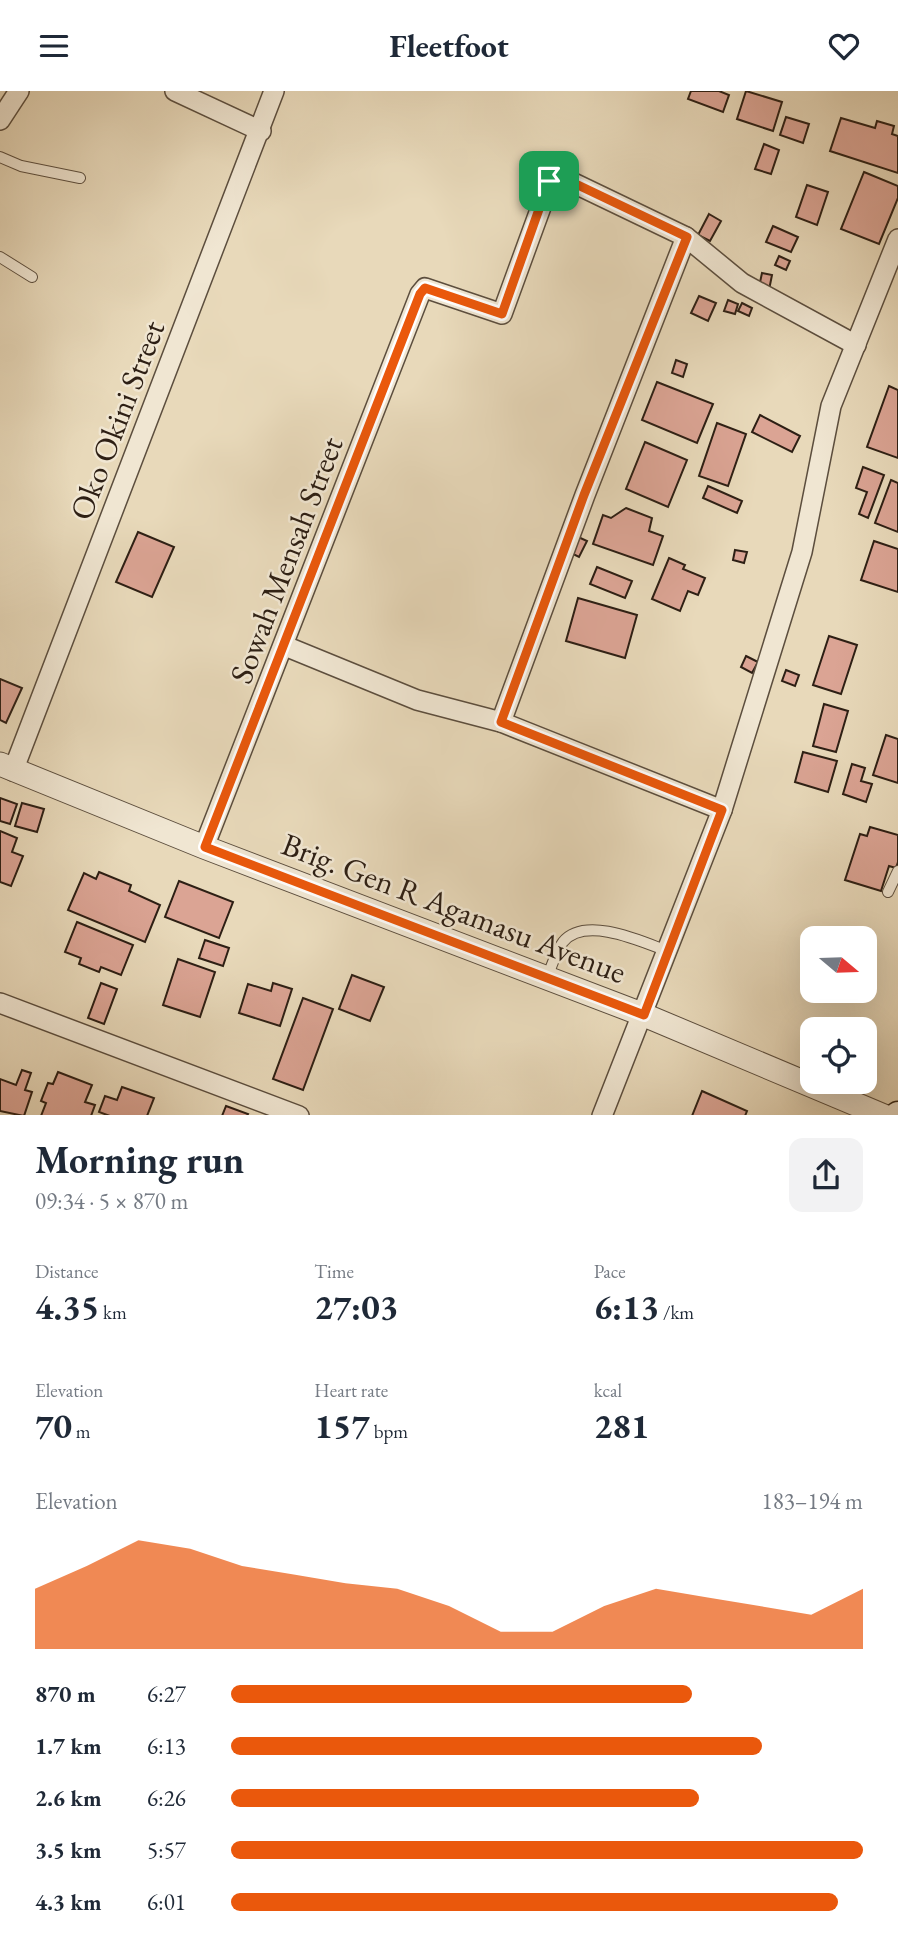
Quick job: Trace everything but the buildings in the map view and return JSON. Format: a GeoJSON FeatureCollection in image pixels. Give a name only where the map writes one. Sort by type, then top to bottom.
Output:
{"type":"FeatureCollection","features":[{"type":"Feature","properties":{"kind":"street"},"geometry":{"type":"LineString","coordinates":[[0,120],[19,91]]}},
{"type":"Feature","properties":{"kind":"street"},"geometry":{"type":"LineString","coordinates":[[175,91],[261,131]]}},
{"type":"Feature","properties":{"kind":"street","name":"Oko Okini Street"},"geometry":{"type":"LineString","coordinates":[[7,767],[261,131],[274,91]]}},
{"type":"Feature","properties":{"kind":"street","name":"Sowah Mensah Street"},"geometry":{"type":"LineString","coordinates":[[205,847],[420,294],[425,288],[502,314],[549,181],[555,176],[687,237]]}},
{"type":"Feature","properties":{"kind":"street"},"geometry":{"type":"LineString","coordinates":[[501,722],[584,495],[687,237],[742,283],[856,345]]}},
{"type":"Feature","properties":{"kind":"street"},"geometry":{"type":"LineString","coordinates":[[602,1115],[644,1015],[722,810],[802,552],[831,406],[898,239]]}},
{"type":"Feature","properties":{"kind":"street"},"geometry":{"type":"LineString","coordinates":[[285,646],[417,699],[501,722],[722,810]]}},
{"type":"Feature","properties":{"kind":"street","name":"Brig. Gen R Agamasu Avenue"},"geometry":{"type":"LineString","coordinates":[[7,767],[205,847],[644,1015],[884,1115]]}},
{"type":"Feature","properties":{"kind":"street"},"geometry":{"type":"LineString","coordinates":[[0,1003],[299,1115]]}},
{"type":"Feature","properties":{"kind":"lane"},"geometry":{"type":"LineString","coordinates":[[0,157],[21,166],[80,179]]}},
{"type":"Feature","properties":{"kind":"lane"},"geometry":{"type":"LineString","coordinates":[[0,257],[32,278]]}},
{"type":"Feature","properties":{"kind":"lane"},"geometry":{"type":"LineString","coordinates":[[888,892],[898,871]]}},
{"type":"Feature","properties":{"kind":"lane"},"geometry":{"type":"LineString","coordinates":[[546,978],[563,942],[572,935],[616,931],[668,951]]}},
{"type":"Feature","properties":{"kind":"route"},"geometry":{"type":"LineString","coordinates":[[559,176],[650,217],[687,237],[584,495],[501,722],[722,810],[644,1015],[205,847],[420,294],[425,288],[498,315],[502,314],[549,181],[552,177],[559,176]]}}]}
